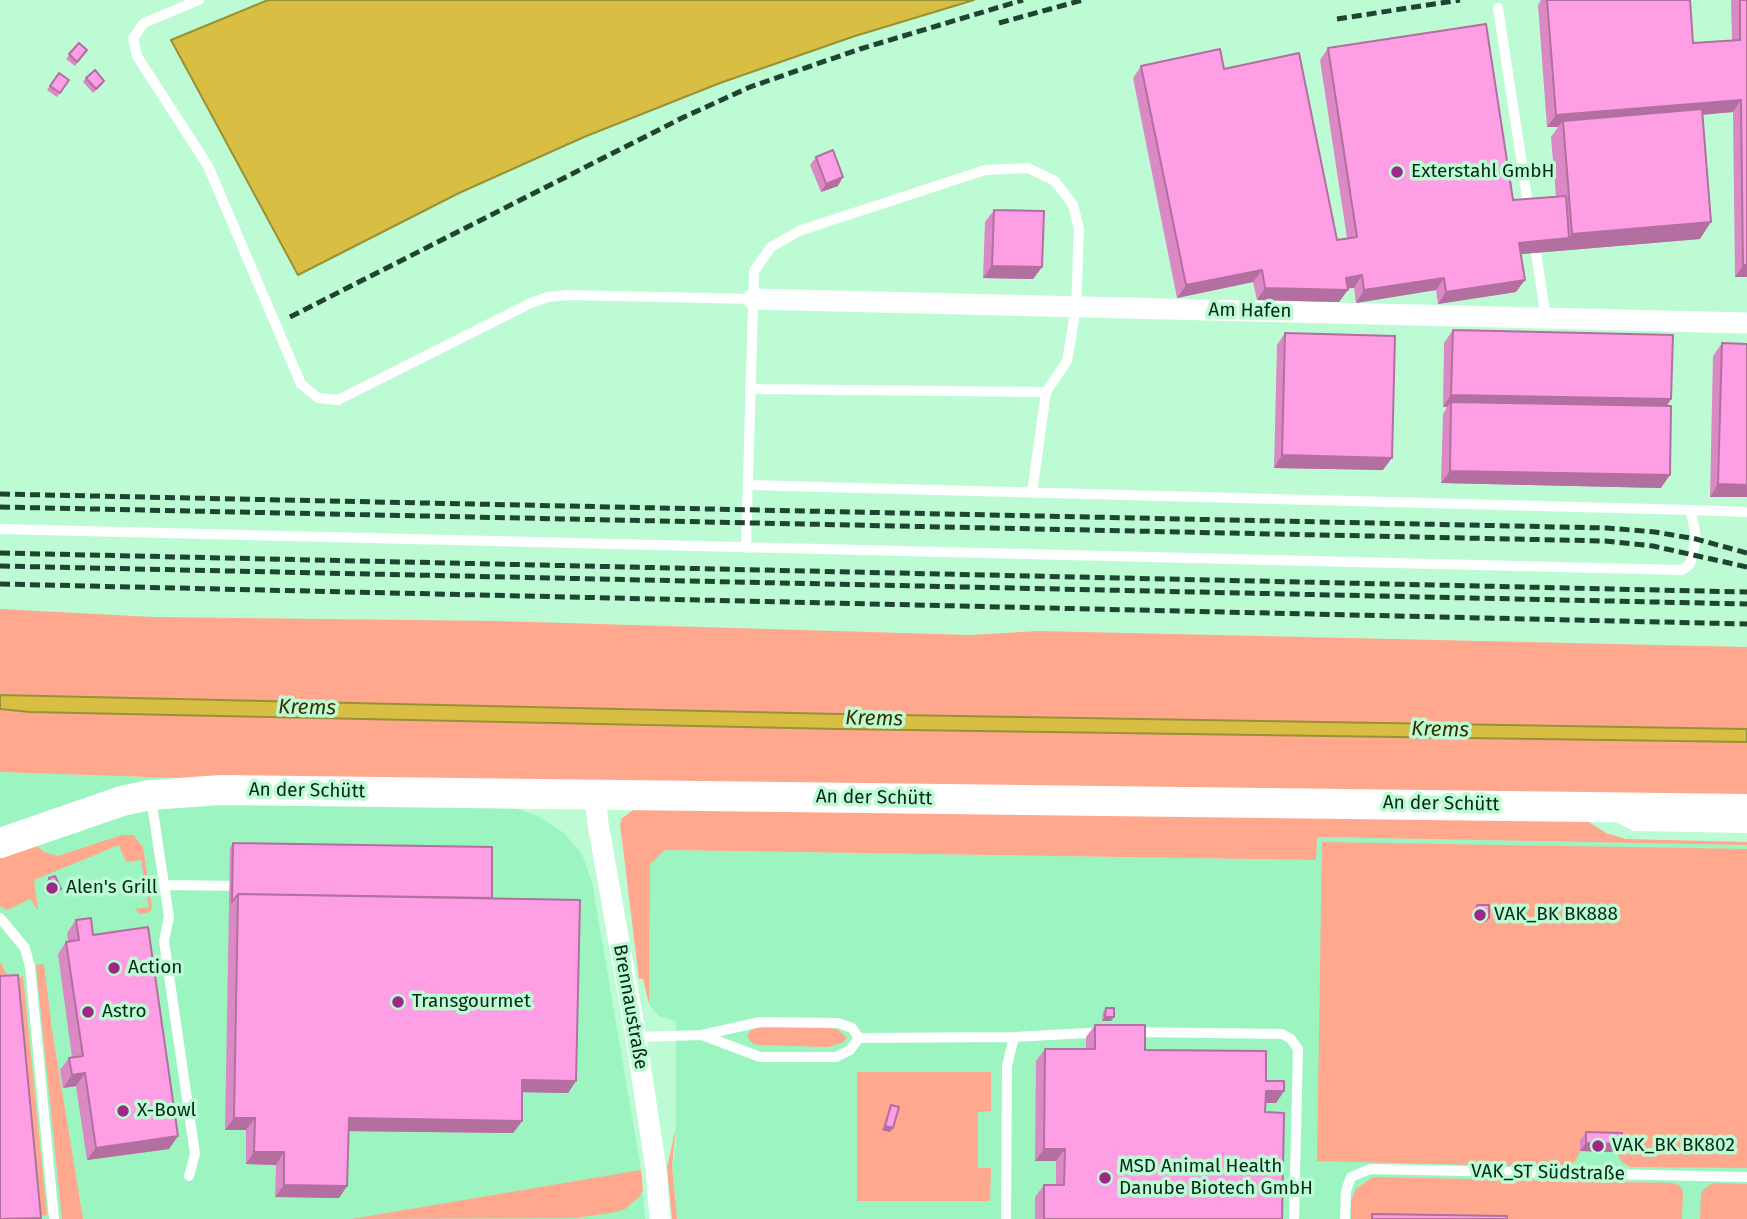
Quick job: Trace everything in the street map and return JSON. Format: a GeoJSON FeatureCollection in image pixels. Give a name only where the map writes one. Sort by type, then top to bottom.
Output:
{"type":"FeatureCollection","features":[{"type":"Feature","properties":{"kind":"street","name":"Am Hafen"},"geometry":{"type":"LineString","coordinates":[[753,299],[1747,323]]}},
{"type":"Feature","properties":{"kind":"street","name":"An der Schütt"},"geometry":{"type":"LineString","coordinates":[[3,836],[150,795],[257,789],[1747,809]]}},
{"type":"Feature","properties":{"kind":"street","name":"Brennaustraße"},"geometry":{"type":"LineString","coordinates":[[596,795],[598,824],[636,1037],[656,1170],[660,1219]]}},
{"type":"Feature","properties":{"kind":"lane"},"geometry":{"type":"LineString","coordinates":[[199,0],[144,23],[133,38],[137,56],[208,166],[301,384],[318,398],[338,400],[548,297],[568,295],[753,299]]}},
{"type":"Feature","properties":{"kind":"lane"},"geometry":{"type":"LineString","coordinates":[[1498,8],[1529,210]]}},
{"type":"Feature","properties":{"kind":"lane"},"geometry":{"type":"LineString","coordinates":[[746,548],[754,271],[771,247],[799,231],[985,170],[1028,168],[1055,181],[1073,205],[1079,229],[1076,307],[1067,361],[1046,391],[1032,493]]}},
{"type":"Feature","properties":{"kind":"lane"},"geometry":{"type":"LineString","coordinates":[[1536,253],[1546,319]]}},
{"type":"Feature","properties":{"kind":"lane"},"geometry":{"type":"LineString","coordinates":[[750,389],[1046,391]]}},
{"type":"Feature","properties":{"kind":"lane"},"geometry":{"type":"LineString","coordinates":[[748,485],[1747,512]]}},
{"type":"Feature","properties":{"kind":"lane"},"geometry":{"type":"LineString","coordinates":[[0,529],[1682,570],[1690,564],[1696,539],[1691,510]]}},
{"type":"Feature","properties":{"kind":"lane"},"geometry":{"type":"LineString","coordinates":[[150,795],[169,917],[164,941],[195,1154],[189,1176]]}},
{"type":"Feature","properties":{"kind":"lane"},"geometry":{"type":"LineString","coordinates":[[1606,806],[1619,819],[1635,826],[1747,828]]}},
{"type":"Feature","properties":{"kind":"lane"},"geometry":{"type":"LineString","coordinates":[[164,885],[255,886]]}},
{"type":"Feature","properties":{"kind":"lane"},"geometry":{"type":"LineString","coordinates":[[0,918],[25,948],[30,967],[54,1219]]}},
{"type":"Feature","properties":{"kind":"lane"},"geometry":{"type":"LineString","coordinates":[[636,1037],[702,1035],[760,1022],[838,1023],[852,1028],[859,1038]]}},
{"type":"Feature","properties":{"kind":"lane"},"geometry":{"type":"LineString","coordinates":[[859,1038],[1014,1037],[1086,1031],[1282,1034],[1291,1039],[1298,1049],[1294,1219]]}},
{"type":"Feature","properties":{"kind":"lane"},"geometry":{"type":"LineString","coordinates":[[702,1035],[760,1057],[785,1058],[835,1057],[850,1050],[859,1038]]}},
{"type":"Feature","properties":{"kind":"lane"},"geometry":{"type":"LineString","coordinates":[[1006,1219],[1007,1066],[1014,1037]]}},
{"type":"Feature","properties":{"kind":"lane","name":"VAK_ST Südstraße"},"geometry":{"type":"LineString","coordinates":[[1345,1219],[1346,1191],[1351,1177],[1370,1170],[1747,1177]]}},
{"type":"Feature","properties":{"kind":"shaded area"},"geometry":{"type":"Polygon","coordinates":[[[0,609],[153,617],[497,621],[971,635],[1038,631],[1747,647],[1747,729],[32,698],[0,695],[0,609]]]}},
{"type":"Feature","properties":{"kind":"shaded area"},"geometry":{"type":"Polygon","coordinates":[[[0,709],[838,729],[1747,742],[1747,798],[207,779],[0,772],[0,709]]]}},
{"type":"Feature","properties":{"kind":"shaded area"},"geometry":{"type":"Polygon","coordinates":[[[0,772],[207,779],[509,806],[538,816],[564,833],[582,854],[592,882],[641,1170],[645,1219],[0,1219],[0,772]]]}},
{"type":"Feature","properties":{"kind":"shaded area"},"geometry":{"type":"Polygon","coordinates":[[[635,809],[1584,819],[1606,833],[1626,839],[1747,842],[1747,845],[1317,837],[1316,860],[665,850],[650,864],[649,1004],[643,979],[639,979],[620,824],[622,818],[635,809]]]}},
{"type":"Feature","properties":{"kind":"shaded area"},"geometry":{"type":"Polygon","coordinates":[[[122,835],[133,835],[143,847],[152,907],[150,912],[140,914],[135,909],[149,907],[141,860],[126,862],[119,845],[34,880],[38,910],[30,899],[7,910],[0,906],[0,856],[36,845],[44,852],[58,856],[122,835]]]}},
{"type":"Feature","properties":{"kind":"shaded area"},"geometry":{"type":"Polygon","coordinates":[[[1316,837],[1747,845],[1747,1219],[677,1219],[672,1166],[676,1144],[676,1021],[659,1016],[649,1004],[650,864],[665,850],[1315,860],[1316,837]]]}},
{"type":"Feature","properties":{"kind":"shaded area"},"geometry":{"type":"Polygon","coordinates":[[[1322,842],[1747,849],[1747,1168],[1630,1167],[1622,1162],[1616,1152],[1616,1141],[1580,1141],[1576,1160],[1568,1167],[1317,1161],[1322,842]]]}},
{"type":"Feature","properties":{"kind":"shaded area"},"geometry":{"type":"Polygon","coordinates":[[[0,962],[11,982],[23,976],[47,1215],[31,1217],[0,988],[0,962]]]}},
{"type":"Feature","properties":{"kind":"shaded area"},"geometry":{"type":"Polygon","coordinates":[[[44,964],[83,1219],[62,1219],[36,965],[44,964]]]}},
{"type":"Feature","properties":{"kind":"shaded area"},"geometry":{"type":"Polygon","coordinates":[[[760,1027],[837,1029],[847,1038],[842,1043],[828,1047],[753,1044],[747,1036],[751,1030],[760,1027]]]}},
{"type":"Feature","properties":{"kind":"shaded area"},"geometry":{"type":"Polygon","coordinates":[[[857,1072],[991,1072],[991,1111],[978,1112],[978,1168],[991,1168],[990,1201],[857,1201],[857,1072]]]}},
{"type":"Feature","properties":{"kind":"shaded area"},"geometry":{"type":"Polygon","coordinates":[[[676,1128],[672,1166],[677,1219],[672,1219],[667,1167],[676,1128]]]}},
{"type":"Feature","properties":{"kind":"shaded area"},"geometry":{"type":"Polygon","coordinates":[[[641,1170],[643,1190],[639,1197],[625,1209],[615,1212],[576,1218],[351,1219],[641,1170]]]}},
{"type":"Feature","properties":{"kind":"shaded area"},"geometry":{"type":"Polygon","coordinates":[[[1373,1177],[1672,1183],[1679,1185],[1683,1191],[1682,1219],[1351,1219],[1351,1200],[1356,1189],[1373,1177]]]}},
{"type":"Feature","properties":{"kind":"shaded area"},"geometry":{"type":"Polygon","coordinates":[[[1713,1183],[1747,1184],[1747,1219],[1700,1219],[1701,1194],[1713,1183]]]}},
{"type":"Feature","properties":{"kind":"water"},"geometry":{"type":"Polygon","coordinates":[[[268,0],[974,0],[855,36],[720,83],[584,137],[459,193],[298,275],[171,40],[268,0]]]}},
{"type":"Feature","properties":{"kind":"water","name":"Krems"},"geometry":{"type":"Polygon","coordinates":[[[0,695],[838,714],[1747,729],[1747,742],[838,729],[30,712],[0,709],[0,695]]]}},
{"type":"Feature","properties":{"kind":"building"},"geometry":{"type":"Polygon","coordinates":[[[1547,0],[1690,0],[1693,43],[1740,40],[1740,0],[1747,0],[1747,265],[1743,265],[1741,100],[1556,115],[1547,0]]]}},
{"type":"Feature","properties":{"kind":"building"},"geometry":{"type":"Polygon","coordinates":[[[1486,24],[1513,200],[1566,196],[1569,238],[1519,243],[1525,280],[1446,292],[1444,278],[1364,290],[1362,275],[1346,278],[1348,290],[1265,288],[1262,270],[1186,285],[1141,66],[1220,49],[1224,69],[1299,53],[1337,240],[1357,237],[1328,48],[1486,24]]]}},
{"type":"Feature","properties":{"kind":"building"},"geometry":{"type":"Polygon","coordinates":[[[79,43],[87,50],[77,62],[69,54],[79,43]]]}},
{"type":"Feature","properties":{"kind":"building"},"geometry":{"type":"Polygon","coordinates":[[[95,70],[104,81],[96,89],[86,78],[95,70]]]}},
{"type":"Feature","properties":{"kind":"building"},"geometry":{"type":"Polygon","coordinates":[[[59,73],[69,80],[60,93],[50,86],[59,73]]]}},
{"type":"Feature","properties":{"kind":"building"},"geometry":{"type":"Polygon","coordinates":[[[1702,109],[1711,222],[1572,234],[1563,121],[1702,109]]]}},
{"type":"Feature","properties":{"kind":"building"},"geometry":{"type":"Polygon","coordinates":[[[833,150],[843,177],[826,184],[816,157],[833,150]]]}},
{"type":"Feature","properties":{"kind":"building"},"geometry":{"type":"Polygon","coordinates":[[[994,210],[1044,211],[1042,267],[992,266],[994,210]]]}},
{"type":"Feature","properties":{"kind":"building"},"geometry":{"type":"Polygon","coordinates":[[[1453,330],[1673,335],[1671,399],[1451,395],[1453,330]]]}},
{"type":"Feature","properties":{"kind":"building"},"geometry":{"type":"Polygon","coordinates":[[[1285,333],[1395,336],[1392,458],[1282,455],[1285,333]]]}},
{"type":"Feature","properties":{"kind":"building"},"geometry":{"type":"Polygon","coordinates":[[[1722,343],[1747,344],[1747,485],[1718,484],[1722,343]]]}},
{"type":"Feature","properties":{"kind":"building"},"geometry":{"type":"Polygon","coordinates":[[[1451,402],[1671,406],[1670,475],[1450,471],[1451,402]]]}},
{"type":"Feature","properties":{"kind":"building"},"geometry":{"type":"Polygon","coordinates":[[[233,843],[492,847],[492,898],[238,894],[232,902],[233,843]]]}},
{"type":"Feature","properties":{"kind":"building"},"geometry":{"type":"Polygon","coordinates":[[[55,876],[61,889],[54,892],[49,878],[55,876]]]}},
{"type":"Feature","properties":{"kind":"building","name":"Transgourmet"},"geometry":{"type":"Polygon","coordinates":[[[238,894],[580,900],[576,1081],[522,1080],[522,1121],[349,1118],[347,1186],[284,1185],[284,1152],[254,1152],[255,1118],[234,1118],[238,894]]]}},
{"type":"Feature","properties":{"kind":"building"},"geometry":{"type":"Polygon","coordinates":[[[1477,905],[1489,905],[1489,918],[1477,918],[1477,905]]]}},
{"type":"Feature","properties":{"kind":"building"},"geometry":{"type":"Polygon","coordinates":[[[91,918],[93,935],[148,927],[178,1136],[96,1148],[85,1073],[72,1075],[69,1058],[83,1056],[66,942],[79,940],[76,920],[91,918]]]}},
{"type":"Feature","properties":{"kind":"building"},"geometry":{"type":"Polygon","coordinates":[[[18,975],[41,1218],[0,1219],[0,976],[18,975]]]}},
{"type":"Feature","properties":{"kind":"building"},"geometry":{"type":"Polygon","coordinates":[[[1106,1008],[1114,1008],[1114,1017],[1105,1017],[1106,1008]]]}},
{"type":"Feature","properties":{"kind":"building"},"geometry":{"type":"Polygon","coordinates":[[[1095,1025],[1145,1025],[1145,1050],[1266,1051],[1266,1081],[1284,1081],[1284,1091],[1266,1091],[1265,1112],[1284,1113],[1282,1219],[1044,1219],[1044,1185],[1064,1185],[1065,1149],[1044,1149],[1045,1049],[1095,1049],[1095,1025]]]}},
{"type":"Feature","properties":{"kind":"building"},"geometry":{"type":"Polygon","coordinates":[[[891,1105],[899,1107],[893,1128],[885,1126],[891,1105]]]}},
{"type":"Feature","properties":{"kind":"building"},"geometry":{"type":"Polygon","coordinates":[[[1586,1132],[1622,1133],[1622,1144],[1586,1143],[1586,1132]]]}},
{"type":"Feature","properties":{"kind":"building"},"geometry":{"type":"Polygon","coordinates":[[[1372,1214],[1507,1216],[1507,1219],[1372,1219],[1372,1214]]]}},
{"type":"Feature","properties":{"kind":"railway"},"geometry":{"type":"LineString","coordinates":[[290,317],[684,117],[750,87],[860,49],[1023,0]]}},
{"type":"Feature","properties":{"kind":"railway"},"geometry":{"type":"LineString","coordinates":[[999,23],[1083,0]]}},
{"type":"Feature","properties":{"kind":"railway"},"geometry":{"type":"LineString","coordinates":[[1337,19],[1460,0]]}},
{"type":"Feature","properties":{"kind":"railway"},"geometry":{"type":"LineString","coordinates":[[0,494],[1607,528],[1696,539],[1747,553]]}},
{"type":"Feature","properties":{"kind":"railway"},"geometry":{"type":"LineString","coordinates":[[0,507],[1605,541],[1653,546],[1747,567]]}},
{"type":"Feature","properties":{"kind":"railway"},"geometry":{"type":"LineString","coordinates":[[0,553],[1747,592]]}},
{"type":"Feature","properties":{"kind":"railway"},"geometry":{"type":"LineString","coordinates":[[0,566],[1747,604]]}},
{"type":"Feature","properties":{"kind":"railway"},"geometry":{"type":"LineString","coordinates":[[0,584],[1747,624]]}},
{"type":"Feature","properties":{"kind":"place","name":"Exterstahl GmbH"},"geometry":{"type":"Point","coordinates":[1397,172]}},
{"type":"Feature","properties":{"kind":"place","name":"Alen's Grill"},"geometry":{"type":"Point","coordinates":[52,888]}},
{"type":"Feature","properties":{"kind":"place","name":"VAK_BK BK888"},"geometry":{"type":"Point","coordinates":[1480,915]}},
{"type":"Feature","properties":{"kind":"place","name":"Action"},"geometry":{"type":"Point","coordinates":[114,968]}},
{"type":"Feature","properties":{"kind":"place","name":"Transgourmet"},"geometry":{"type":"Point","coordinates":[398,1002]}},
{"type":"Feature","properties":{"kind":"place","name":"Astro"},"geometry":{"type":"Point","coordinates":[88,1012]}},
{"type":"Feature","properties":{"kind":"place","name":"X-Bowl"},"geometry":{"type":"Point","coordinates":[123,1111]}},
{"type":"Feature","properties":{"kind":"place","name":"VAK_BK BK802"},"geometry":{"type":"Point","coordinates":[1598,1146]}},
{"type":"Feature","properties":{"kind":"place","name":"MSD Animal Health Danube Biotech GmbH"},"geometry":{"type":"Point","coordinates":[1105,1178]}}]}
